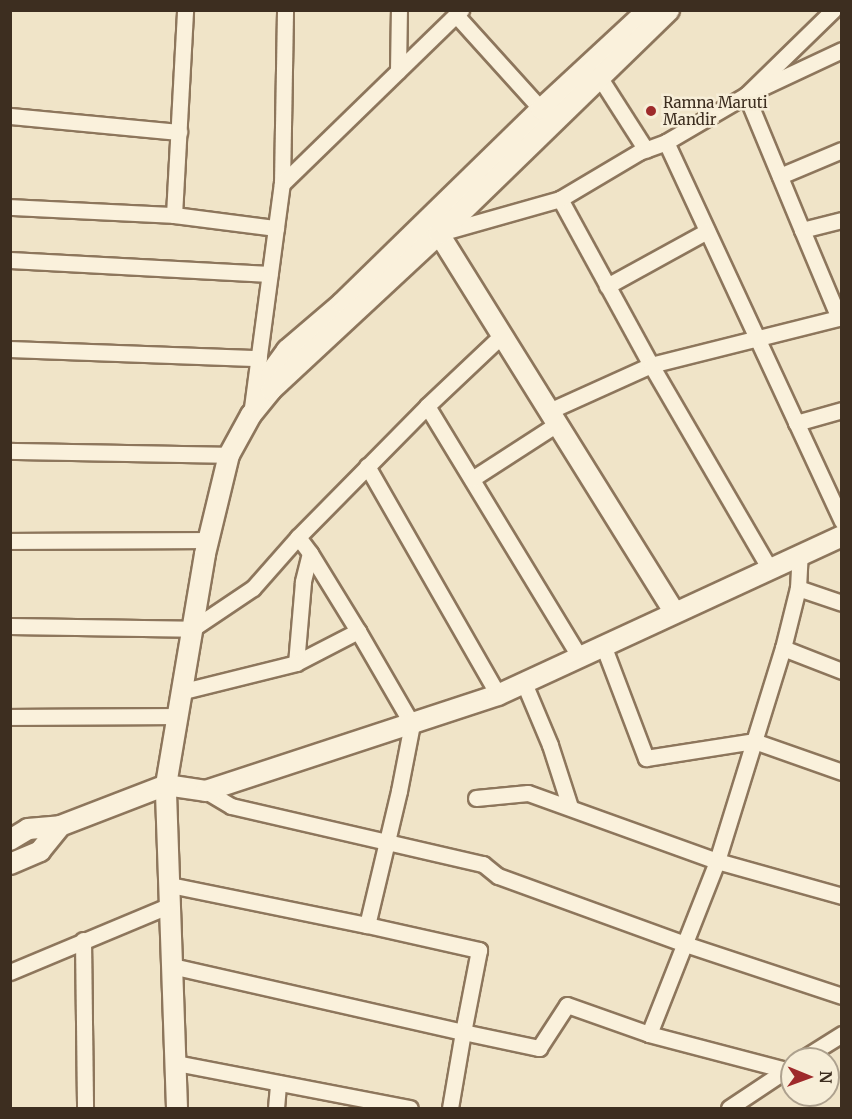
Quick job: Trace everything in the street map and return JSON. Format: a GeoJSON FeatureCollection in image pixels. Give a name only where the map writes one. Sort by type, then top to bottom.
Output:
{"type":"FeatureCollection","features":[{"type":"Feature","properties":{"kind":"street"},"geometry":{"type":"LineString","coordinates":[[174,215],[185,10]]}},
{"type":"Feature","properties":{"kind":"street"},"geometry":{"type":"LineString","coordinates":[[250,415],[282,184],[285,10]]}},
{"type":"Feature","properties":{"kind":"street"},"geometry":{"type":"LineString","coordinates":[[398,71],[399,10]]}},
{"type":"Feature","properties":{"kind":"street"},"geometry":{"type":"LineString","coordinates":[[271,390],[272,371],[287,350],[342,303],[541,109],[648,10]]}},
{"type":"Feature","properties":{"kind":"street"},"geometry":{"type":"LineString","coordinates":[[177,1108],[166,785],[192,629],[209,540],[229,455],[250,415],[271,390],[439,234],[669,10]]}},
{"type":"Feature","properties":{"kind":"street"},"geometry":{"type":"LineString","coordinates":[[746,95],[833,10]]}},
{"type":"Feature","properties":{"kind":"street"},"geometry":{"type":"LineString","coordinates":[[282,184],[458,13],[541,109]]}},
{"type":"Feature","properties":{"kind":"street"},"geometry":{"type":"LineString","coordinates":[[439,234],[560,199],[646,150],[666,142],[746,95],[842,50]]}},
{"type":"Feature","properties":{"kind":"street"},"geometry":{"type":"LineString","coordinates":[[600,78],[646,150]]}},
{"type":"Feature","properties":{"kind":"street"},"geometry":{"type":"LineString","coordinates":[[472,480],[553,418],[651,365],[840,317],[746,95]]}},
{"type":"Feature","properties":{"kind":"street"},"geometry":{"type":"LineString","coordinates":[[10,116],[179,132]]}},
{"type":"Feature","properties":{"kind":"street"},"geometry":{"type":"LineString","coordinates":[[666,142],[842,521]]}},
{"type":"Feature","properties":{"kind":"street"},"geometry":{"type":"LineString","coordinates":[[780,176],[842,150]]}},
{"type":"Feature","properties":{"kind":"street"},"geometry":{"type":"LineString","coordinates":[[560,199],[651,365],[770,568]]}},
{"type":"Feature","properties":{"kind":"street"},"geometry":{"type":"LineString","coordinates":[[10,207],[174,215],[276,228]]}},
{"type":"Feature","properties":{"kind":"street"},"geometry":{"type":"LineString","coordinates":[[802,230],[842,220]]}},
{"type":"Feature","properties":{"kind":"street"},"geometry":{"type":"LineString","coordinates":[[608,286],[707,231]]}},
{"type":"Feature","properties":{"kind":"street"},"geometry":{"type":"LineString","coordinates":[[439,234],[674,612]]}},
{"type":"Feature","properties":{"kind":"street"},"geometry":{"type":"LineString","coordinates":[[10,260],[270,274]]}},
{"type":"Feature","properties":{"kind":"street"},"geometry":{"type":"LineString","coordinates":[[10,626],[192,629],[253,588],[297,537],[427,406],[502,335]]}},
{"type":"Feature","properties":{"kind":"street"},"geometry":{"type":"LineString","coordinates":[[10,349],[259,358]]}},
{"type":"Feature","properties":{"kind":"street"},"geometry":{"type":"LineString","coordinates":[[427,406],[579,656]]}},
{"type":"Feature","properties":{"kind":"street"},"geometry":{"type":"LineString","coordinates":[[796,423],[842,410]]}},
{"type":"Feature","properties":{"kind":"street"},"geometry":{"type":"LineString","coordinates":[[10,451],[229,455]]}},
{"type":"Feature","properties":{"kind":"street"},"geometry":{"type":"LineString","coordinates":[[367,466],[498,695]]}},
{"type":"Feature","properties":{"kind":"street"},"geometry":{"type":"LineString","coordinates":[[206,791],[498,695],[842,536]]}},
{"type":"Feature","properties":{"kind":"street"},"geometry":{"type":"LineString","coordinates":[[297,537],[310,553],[358,631],[412,724],[367,925]]}},
{"type":"Feature","properties":{"kind":"street"},"geometry":{"type":"LineString","coordinates":[[10,541],[209,540]]}},
{"type":"Feature","properties":{"kind":"street"},"geometry":{"type":"LineString","coordinates":[[296,663],[303,582],[310,553]]}},
{"type":"Feature","properties":{"kind":"street"},"geometry":{"type":"LineString","coordinates":[[649,1034],[717,861],[783,648],[798,588],[800,554]]}},
{"type":"Feature","properties":{"kind":"street"},"geometry":{"type":"LineString","coordinates":[[798,588],[842,603]]}},
{"type":"Feature","properties":{"kind":"street"},"geometry":{"type":"LineString","coordinates":[[180,692],[296,663],[358,631]]}},
{"type":"Feature","properties":{"kind":"street"},"geometry":{"type":"LineString","coordinates":[[603,645],[646,758],[754,741],[842,772]]}},
{"type":"Feature","properties":{"kind":"street"},"geometry":{"type":"LineString","coordinates":[[783,648],[842,671]]}},
{"type":"Feature","properties":{"kind":"street"},"geometry":{"type":"LineString","coordinates":[[524,683],[550,745],[570,807]]}},
{"type":"Feature","properties":{"kind":"street"},"geometry":{"type":"LineString","coordinates":[[10,717],[177,716]]}},
{"type":"Feature","properties":{"kind":"street"},"geometry":{"type":"LineString","coordinates":[[10,840],[28,829],[60,826],[166,785],[206,791],[231,806],[483,864],[498,876],[685,944],[842,996]]}},
{"type":"Feature","properties":{"kind":"street"},"geometry":{"type":"LineString","coordinates":[[476,798],[528,793],[717,861],[842,896]]}},
{"type":"Feature","properties":{"kind":"street"},"geometry":{"type":"LineString","coordinates":[[10,864],[40,850],[60,826]]}},
{"type":"Feature","properties":{"kind":"street"},"geometry":{"type":"LineString","coordinates":[[170,885],[479,950],[450,1108]]}},
{"type":"Feature","properties":{"kind":"street"},"geometry":{"type":"LineString","coordinates":[[10,972],[170,905]]}},
{"type":"Feature","properties":{"kind":"street"},"geometry":{"type":"LineString","coordinates":[[83,940],[85,1108]]}},
{"type":"Feature","properties":{"kind":"street"},"geometry":{"type":"LineString","coordinates":[[172,966],[539,1048],[567,1005],[649,1034],[780,1066]]}},
{"type":"Feature","properties":{"kind":"street"},"geometry":{"type":"LineString","coordinates":[[821,1047],[842,1034]]}},
{"type":"Feature","properties":{"kind":"street"},"geometry":{"type":"LineString","coordinates":[[176,1063],[278,1083],[352,1103],[410,1108]]}},
{"type":"Feature","properties":{"kind":"street"},"geometry":{"type":"LineString","coordinates":[[729,1108],[780,1074]]}},
{"type":"Feature","properties":{"kind":"street"},"geometry":{"type":"LineString","coordinates":[[276,1108],[278,1083]]}},
{"type":"Feature","properties":{"kind":"place","name":"Ramna Maruti Mandir"},"geometry":{"type":"Point","coordinates":[651,111]}}]}
